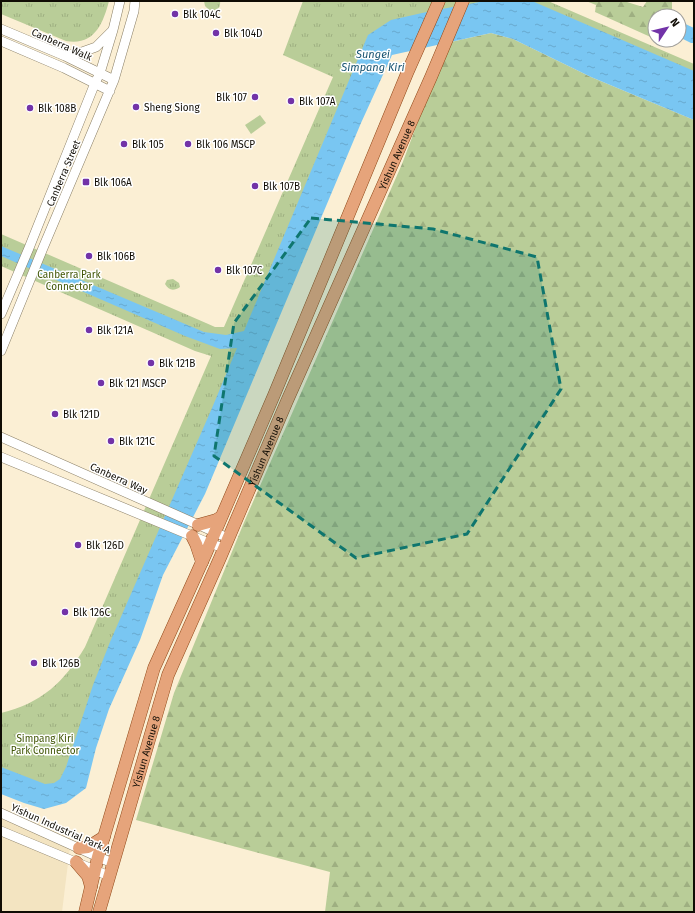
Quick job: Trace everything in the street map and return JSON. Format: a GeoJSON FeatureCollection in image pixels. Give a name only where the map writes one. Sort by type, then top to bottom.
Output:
{"type":"FeatureCollection","features":[{"type":"Feature","properties":{"kind":"main road","name":"Yishun Avenue 8"},"geometry":{"type":"LineString","coordinates":[[85,912],[98,857],[154,668],[202,562],[274,395],[408,70],[439,1]]}},
{"type":"Feature","properties":{"kind":"main road","name":"Yishun Avenue 8"},"geometry":{"type":"LineString","coordinates":[[99,912],[168,675],[463,1]]}},
{"type":"Feature","properties":{"kind":"main road"},"geometry":{"type":"LineString","coordinates":[[198,525],[221,517]]}},
{"type":"Feature","properties":{"kind":"main road"},"geometry":{"type":"LineString","coordinates":[[191,536],[196,544],[202,562]]}},
{"type":"Feature","properties":{"kind":"main road"},"geometry":{"type":"LineString","coordinates":[[79,848],[88,847],[104,837]]}},
{"type":"Feature","properties":{"kind":"main road"},"geometry":{"type":"LineString","coordinates":[[76,862],[88,876],[91,886]]}},
{"type":"Feature","properties":{"kind":"street","name":"Canberra Street"},"geometry":{"type":"LineString","coordinates":[[1,314],[100,73],[120,1]]}},
{"type":"Feature","properties":{"kind":"street","name":"Canberra Street"},"geometry":{"type":"LineString","coordinates":[[1,351],[40,254],[110,91],[136,1]]}},
{"type":"Feature","properties":{"kind":"street","name":"Canberra Walk"},"geometry":{"type":"LineString","coordinates":[[1,28],[114,80]]}},
{"type":"Feature","properties":{"kind":"street"},"geometry":{"type":"LineString","coordinates":[[64,56],[96,47],[113,30]]}},
{"type":"Feature","properties":{"kind":"street"},"geometry":{"type":"LineString","coordinates":[[1,41],[64,68],[110,91]]}},
{"type":"Feature","properties":{"kind":"street","name":"Canberra Way"},"geometry":{"type":"LineString","coordinates":[[1,437],[198,525],[212,538]]}},
{"type":"Feature","properties":{"kind":"street","name":"Canberra Way"},"geometry":{"type":"LineString","coordinates":[[1,457],[191,536],[212,538],[226,543]]}},
{"type":"Feature","properties":{"kind":"street","name":"Yishun Industrial Park A"},"geometry":{"type":"LineString","coordinates":[[1,813],[113,863]]}},
{"type":"Feature","properties":{"kind":"street"},"geometry":{"type":"LineString","coordinates":[[1,831],[109,876]]}},
{"type":"Feature","properties":{"kind":"highlighted area"},"geometry":{"type":"Polygon","coordinates":[[[311,218],[433,229],[537,257],[561,389],[467,534],[356,558],[214,456],[234,323],[311,218]]]}},
{"type":"Feature","properties":{"kind":"shaded area"},"geometry":{"type":"Polygon","coordinates":[[[1,809],[71,839],[62,912],[1,912],[1,809]]]}},
{"type":"Feature","properties":{"kind":"green space"},"geometry":{"type":"Polygon","coordinates":[[[1,1],[109,1],[104,18],[96,32],[84,40],[76,42],[66,41],[1,14],[1,1]]]}},
{"type":"Feature","properties":{"kind":"green space"},"geometry":{"type":"Polygon","coordinates":[[[204,1],[220,1],[220,6],[216,10],[209,10],[205,6],[204,1]]]}},
{"type":"Feature","properties":{"kind":"green space","name":"Simpang Kiri Park Connector"},"geometry":{"type":"Polygon","coordinates":[[[303,1],[548,1],[647,44],[647,48],[657,48],[694,64],[694,91],[511,9],[373,56],[78,780],[44,798],[1,779],[1,713],[16,709],[40,697],[60,681],[69,671],[85,647],[211,356],[195,351],[1,266],[1,234],[215,327],[224,327],[333,77],[283,55],[303,1]]]}},
{"type":"Feature","properties":{"kind":"green space"},"geometry":{"type":"Polygon","coordinates":[[[586,1],[626,1],[643,7],[647,1],[672,1],[672,8],[647,8],[647,35],[595,12],[596,5],[586,1]]]}},
{"type":"Feature","properties":{"kind":"green space"},"geometry":{"type":"Polygon","coordinates":[[[491,33],[513,39],[591,77],[694,120],[694,912],[325,912],[330,872],[136,820],[174,693],[245,520],[402,164],[428,95],[451,42],[491,33]]]}},
{"type":"Feature","properties":{"kind":"green space"},"geometry":{"type":"Polygon","coordinates":[[[260,115],[266,123],[251,134],[245,125],[260,115]]]}},
{"type":"Feature","properties":{"kind":"green space"},"geometry":{"type":"Polygon","coordinates":[[[173,279],[179,283],[180,287],[172,290],[165,284],[167,280],[173,279]]]}},
{"type":"Feature","properties":{"kind":"water","name":"Sungei Simpang Kiri"},"geometry":{"type":"Polygon","coordinates":[[[485,1],[532,1],[694,71],[694,120],[591,77],[513,39],[491,33],[392,55],[361,123],[205,494],[163,575],[140,640],[109,709],[96,748],[86,788],[66,803],[44,809],[1,794],[1,767],[45,784],[54,783],[60,779],[66,767],[93,685],[110,642],[237,348],[220,349],[185,336],[1,256],[1,246],[204,332],[226,335],[244,331],[368,35],[391,20],[485,1]]]}},
{"type":"Feature","properties":{"kind":"water"},"geometry":{"type":"Polygon","coordinates":[[[687,25],[694,28],[694,43],[687,41],[687,25]]]}},
{"type":"Feature","properties":{"kind":"place","name":"Blk 104C"},"geometry":{"type":"Point","coordinates":[175,14]}},
{"type":"Feature","properties":{"kind":"place","name":"Blk 104D"},"geometry":{"type":"Point","coordinates":[216,33]}},
{"type":"Feature","properties":{"kind":"place","name":"Blk 107"},"geometry":{"type":"Point","coordinates":[255,97]}},
{"type":"Feature","properties":{"kind":"place","name":"Blk 107A"},"geometry":{"type":"Point","coordinates":[291,101]}},
{"type":"Feature","properties":{"kind":"place","name":"Sheng Siong"},"geometry":{"type":"Point","coordinates":[136,107]}},
{"type":"Feature","properties":{"kind":"place","name":"Blk 108B"},"geometry":{"type":"Point","coordinates":[30,108]}},
{"type":"Feature","properties":{"kind":"place","name":"Blk 105"},"geometry":{"type":"Point","coordinates":[124,144]}},
{"type":"Feature","properties":{"kind":"place","name":"Blk 106 MSCP"},"geometry":{"type":"Point","coordinates":[188,144]}},
{"type":"Feature","properties":{"kind":"place","name":"Blk 106A"},"geometry":{"type":"Point","coordinates":[86,182]}},
{"type":"Feature","properties":{"kind":"place","name":"Blk 107B"},"geometry":{"type":"Point","coordinates":[255,186]}},
{"type":"Feature","properties":{"kind":"place","name":"Blk 106B"},"geometry":{"type":"Point","coordinates":[89,256]}},
{"type":"Feature","properties":{"kind":"place","name":"Blk 107C"},"geometry":{"type":"Point","coordinates":[218,270]}},
{"type":"Feature","properties":{"kind":"place","name":"Blk 121A"},"geometry":{"type":"Point","coordinates":[89,330]}},
{"type":"Feature","properties":{"kind":"place","name":"Blk 121B"},"geometry":{"type":"Point","coordinates":[151,363]}},
{"type":"Feature","properties":{"kind":"place","name":"Blk 121 MSCP"},"geometry":{"type":"Point","coordinates":[101,383]}},
{"type":"Feature","properties":{"kind":"place","name":"Blk 121D"},"geometry":{"type":"Point","coordinates":[55,414]}},
{"type":"Feature","properties":{"kind":"place","name":"Blk 121C"},"geometry":{"type":"Point","coordinates":[111,441]}},
{"type":"Feature","properties":{"kind":"place","name":"Blk 126D"},"geometry":{"type":"Point","coordinates":[78,545]}},
{"type":"Feature","properties":{"kind":"place","name":"Blk 126C"},"geometry":{"type":"Point","coordinates":[65,612]}},
{"type":"Feature","properties":{"kind":"place","name":"Blk 126B"},"geometry":{"type":"Point","coordinates":[34,663]}},
{"type":"Feature","properties":{"kind":"park label","name":"Canberra Park Connector"},"geometry":{"type":"Point","coordinates":[69,280]}}]}
